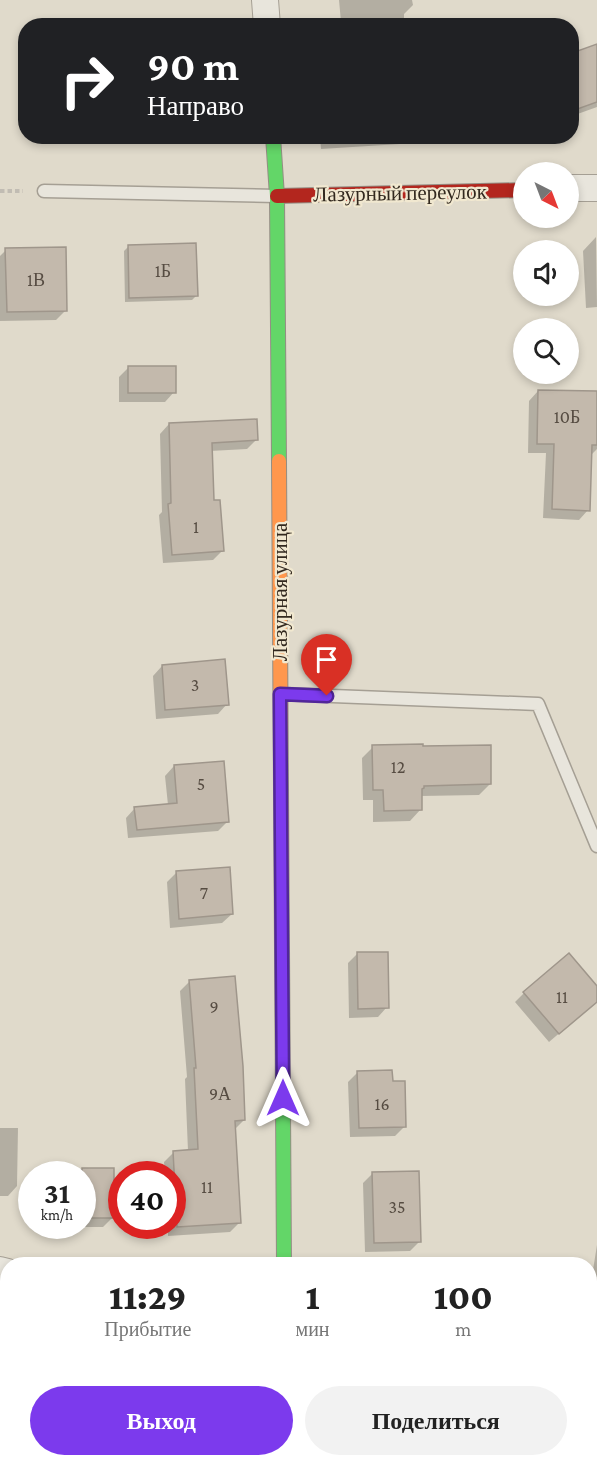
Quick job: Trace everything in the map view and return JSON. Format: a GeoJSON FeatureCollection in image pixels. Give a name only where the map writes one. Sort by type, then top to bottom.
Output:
{"type":"FeatureCollection","features":[{"type":"Feature","properties":{"kind":"street"},"geometry":{"type":"LineString","coordinates":[[265,0],[266,18]]}},
{"type":"Feature","properties":{"kind":"street","name":"Лазурная улица"},"geometry":{"type":"LineString","coordinates":[[274,144],[277,196],[284,1257]]}},
{"type":"Feature","properties":{"kind":"street"},"geometry":{"type":"LineString","coordinates":[[579,188],[597,188]]}},
{"type":"Feature","properties":{"kind":"street","name":"Лазурный переулок"},"geometry":{"type":"LineString","coordinates":[[277,196],[513,190]]}},
{"type":"Feature","properties":{"kind":"lane"},"geometry":{"type":"LineString","coordinates":[[44,191],[277,196]]}},
{"type":"Feature","properties":{"kind":"lane"},"geometry":{"type":"LineString","coordinates":[[280,694],[538,704],[597,846]]}},
{"type":"Feature","properties":{"kind":"building"},"geometry":{"type":"Polygon","coordinates":[[[597,44],[597,102],[579,108],[579,50],[597,44]]]}},
{"type":"Feature","properties":{"kind":"building"},"geometry":{"type":"Polygon","coordinates":[[[196,243],[198,296],[129,298],[128,245],[196,243]]]}},
{"type":"Feature","properties":{"kind":"building"},"geometry":{"type":"Polygon","coordinates":[[[66,247],[67,311],[7,312],[5,248],[66,247]]]}},
{"type":"Feature","properties":{"kind":"building"},"geometry":{"type":"Polygon","coordinates":[[[128,366],[176,366],[176,393],[128,393],[128,366]]]}},
{"type":"Feature","properties":{"kind":"building"},"geometry":{"type":"Polygon","coordinates":[[[538,390],[597,391],[597,445],[592,445],[590,511],[552,509],[554,444],[537,444],[538,390]]]}},
{"type":"Feature","properties":{"kind":"building"},"geometry":{"type":"Polygon","coordinates":[[[257,419],[258,440],[212,443],[214,500],[220,500],[224,551],[172,555],[168,504],[171,503],[169,423],[257,419]]]}},
{"type":"Feature","properties":{"kind":"building"},"geometry":{"type":"Polygon","coordinates":[[[225,659],[229,705],[165,710],[162,665],[225,659]]]}},
{"type":"Feature","properties":{"kind":"building"},"geometry":{"type":"Polygon","coordinates":[[[423,744],[423,746],[491,745],[491,784],[424,786],[422,810],[384,811],[383,790],[373,790],[372,745],[423,744]]]}},
{"type":"Feature","properties":{"kind":"building"},"geometry":{"type":"Polygon","coordinates":[[[224,761],[229,822],[137,830],[134,807],[177,803],[174,765],[224,761]]]}},
{"type":"Feature","properties":{"kind":"building"},"geometry":{"type":"Polygon","coordinates":[[[230,867],[233,914],[179,919],[176,871],[230,867]]]}},
{"type":"Feature","properties":{"kind":"building"},"geometry":{"type":"Polygon","coordinates":[[[357,952],[388,952],[389,1008],[358,1009],[357,952]]]}},
{"type":"Feature","properties":{"kind":"building"},"geometry":{"type":"Polygon","coordinates":[[[569,953],[597,986],[597,1002],[559,1034],[523,992],[569,953]]]}},
{"type":"Feature","properties":{"kind":"building"},"geometry":{"type":"Polygon","coordinates":[[[235,976],[245,1120],[235,1121],[241,1223],[186,1226],[186,1161],[174,1161],[173,1151],[198,1149],[194,1068],[196,1068],[189,980],[235,976]]]}},
{"type":"Feature","properties":{"kind":"building"},"geometry":{"type":"Polygon","coordinates":[[[392,1070],[393,1081],[405,1081],[406,1127],[359,1128],[357,1071],[392,1070]]]}},
{"type":"Feature","properties":{"kind":"building"},"geometry":{"type":"Polygon","coordinates":[[[96,1168],[108,1168],[108,1218],[96,1218],[96,1168]]]}},
{"type":"Feature","properties":{"kind":"building"},"geometry":{"type":"Polygon","coordinates":[[[419,1171],[421,1242],[374,1243],[372,1172],[419,1171]]]}},
{"type":"Feature","properties":{"kind":"traffic: fast"},"geometry":{"type":"LineString","coordinates":[[274,144],[277,196],[279,461]]}},
{"type":"Feature","properties":{"kind":"traffic: fast"},"geometry":{"type":"LineString","coordinates":[[282,950],[284,1257]]}},
{"type":"Feature","properties":{"kind":"traffic: slow"},"geometry":{"type":"LineString","coordinates":[[279,461],[282,950]]}},
{"type":"Feature","properties":{"kind":"traffic: jam"},"geometry":{"type":"LineString","coordinates":[[277,196],[513,190]]}},
{"type":"Feature","properties":{"kind":"route"},"geometry":{"type":"LineString","coordinates":[[283,1098],[280,694],[327,696]]}}]}
